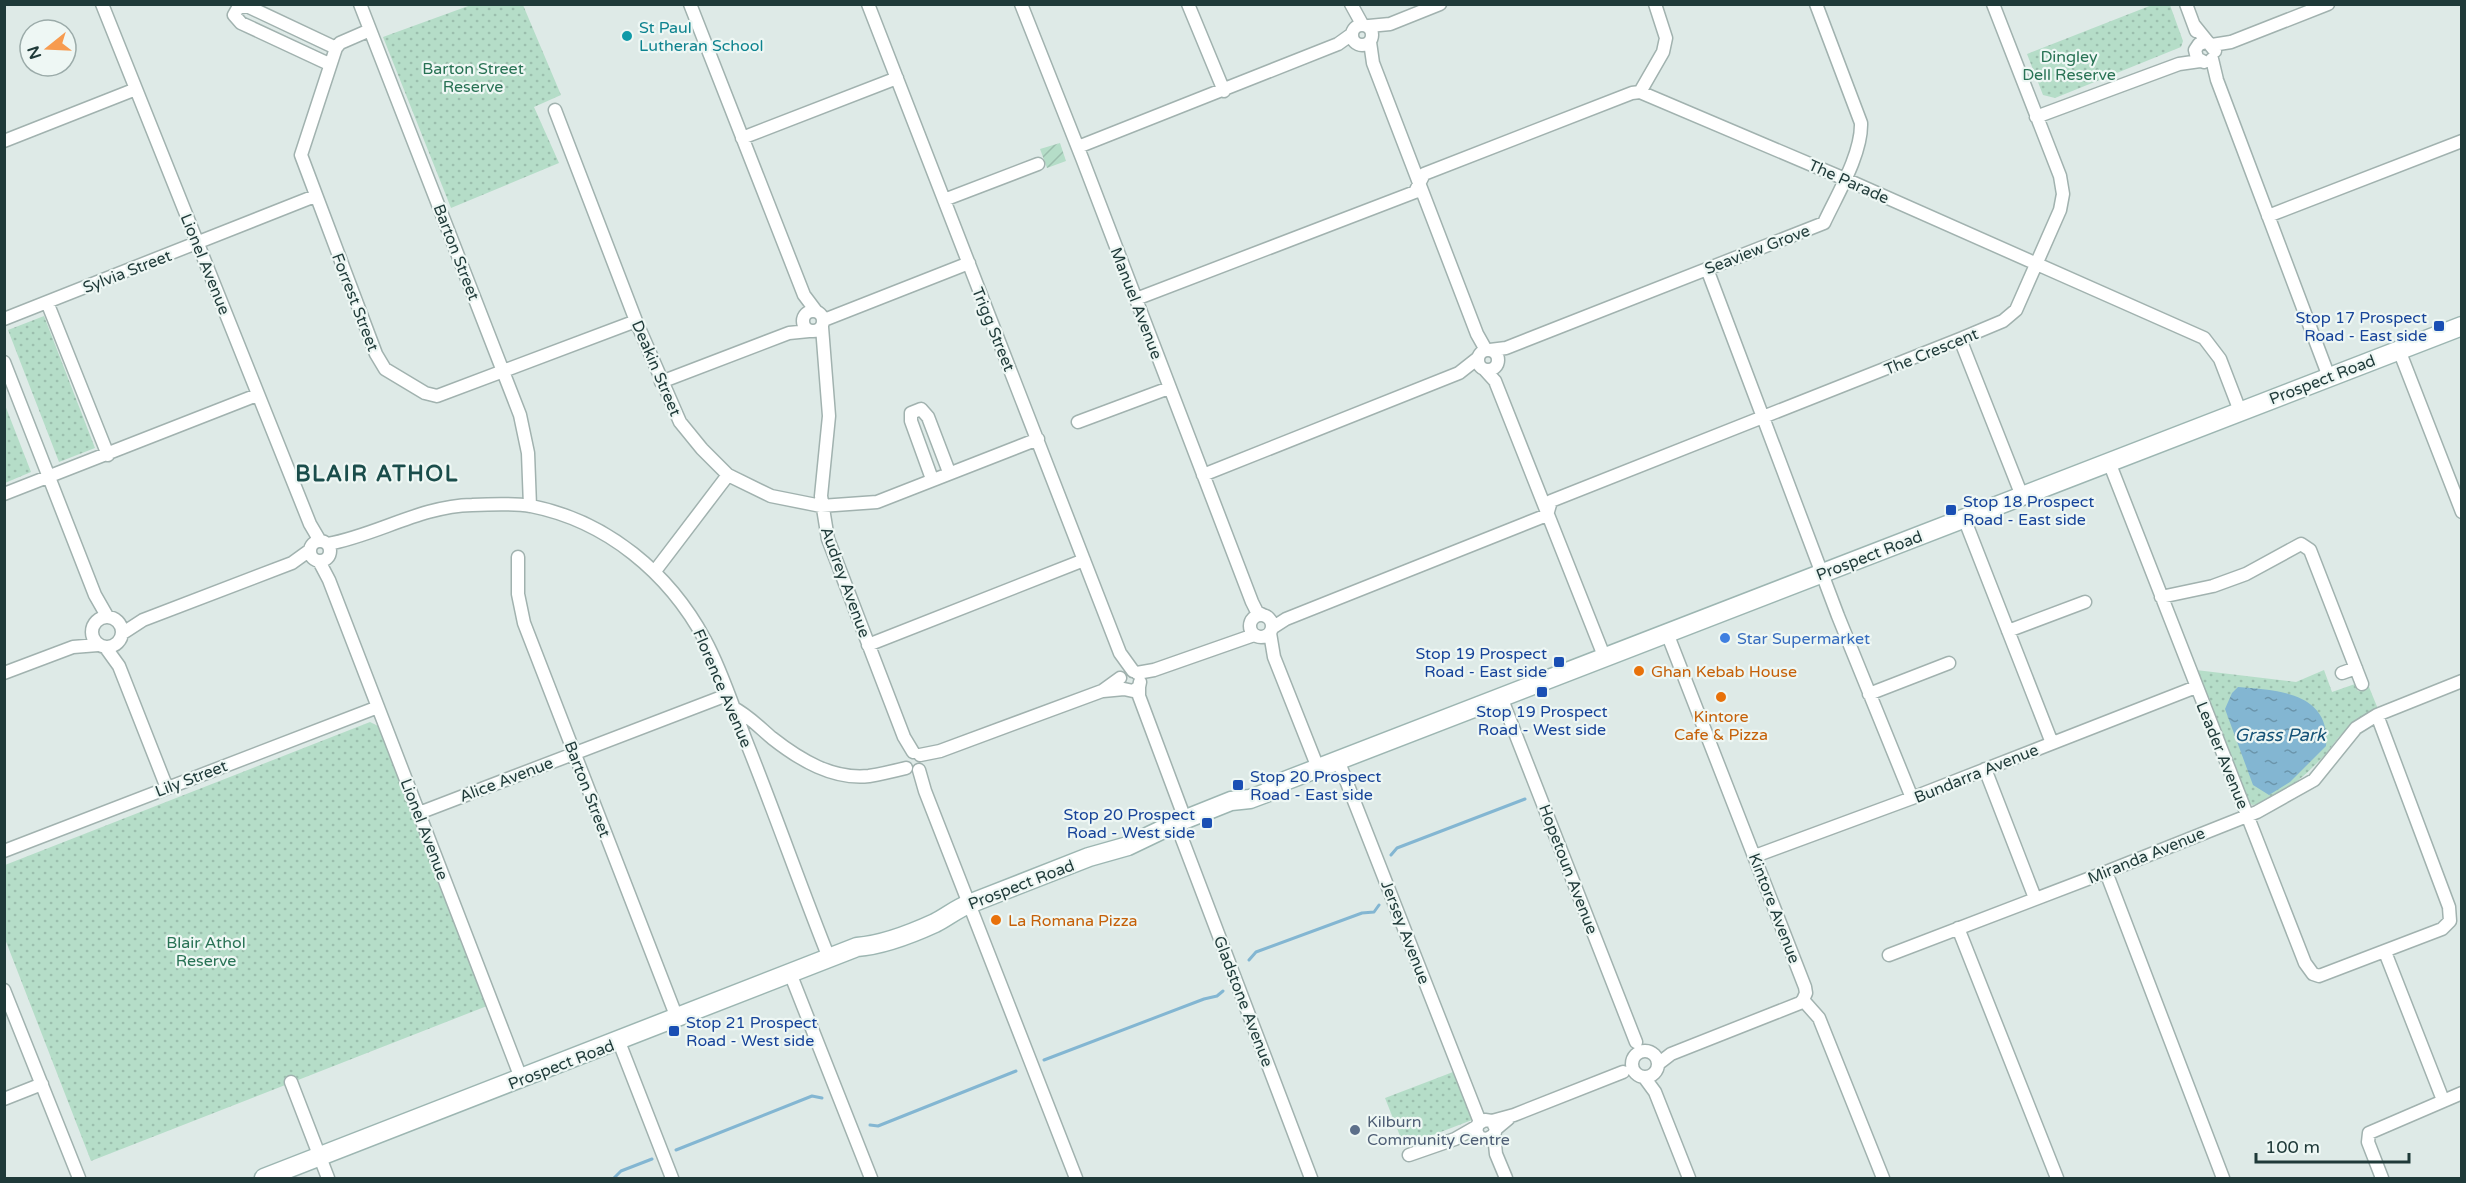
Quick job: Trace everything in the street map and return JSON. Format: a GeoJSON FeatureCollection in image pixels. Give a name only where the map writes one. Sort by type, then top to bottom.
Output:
{"type":"FeatureCollection","features":[{"type":"Feature","properties":{"kind":"main road","name":"Prospect Road"},"geometry":{"type":"LineString","coordinates":[[264,1179],[857,947],[876,945],[937,922],[961,907],[1089,857],[1128,846],[1231,801],[1250,799],[1266,793],[1277,784],[1604,656],[2462,326]]}},
{"type":"Feature","properties":{"kind":"street","name":"Lionel Avenue"},"geometry":{"type":"LineString","coordinates":[[102,4],[310,524],[329,580],[521,1078]]}},
{"type":"Feature","properties":{"kind":"street","name":"Barton Street"},"geometry":{"type":"LineString","coordinates":[[360,4],[520,415],[528,453],[530,506]]}},
{"type":"Feature","properties":{"kind":"street","name":"Audrey Avenue"},"geometry":{"type":"LineString","coordinates":[[690,4],[824,349],[829,416],[821,506],[828,539],[925,791],[961,907],[1076,1179]]}},
{"type":"Feature","properties":{"kind":"street","name":"Trigg Street"},"geometry":{"type":"LineString","coordinates":[[868,4],[1143,707],[1181,821]]}},
{"type":"Feature","properties":{"kind":"street","name":"Manuel Avenue"},"geometry":{"type":"LineString","coordinates":[[1021,4],[1318,768]]}},
{"type":"Feature","properties":{"kind":"street"},"geometry":{"type":"LineString","coordinates":[[1188,4],[1224,91]]}},
{"type":"Feature","properties":{"kind":"street"},"geometry":{"type":"LineString","coordinates":[[1078,147],[1440,4]]}},
{"type":"Feature","properties":{"kind":"street"},"geometry":{"type":"LineString","coordinates":[[1136,299],[1415,192],[1424,174],[1632,93],[1640,92],[1663,52],[1666,38],[1655,4]]}},
{"type":"Feature","properties":{"kind":"street","name":"Seaview Grove"},"geometry":{"type":"LineString","coordinates":[[1203,475],[1459,373],[1506,348],[1824,223],[1845,179],[1861,135],[1861,123],[1816,4]]}},
{"type":"Feature","properties":{"kind":"street","name":"The Crescent"},"geometry":{"type":"LineString","coordinates":[[1547,515],[1551,501],[1960,339],[2003,321],[2016,310],[2060,210],[2063,194],[2060,176],[1992,4]]}},
{"type":"Feature","properties":{"kind":"street"},"geometry":{"type":"LineString","coordinates":[[2186,4],[2329,377]]}},
{"type":"Feature","properties":{"kind":"street"},"geometry":{"type":"LineString","coordinates":[[2036,117],[2179,64],[2328,4]]}},
{"type":"Feature","properties":{"kind":"street"},"geometry":{"type":"LineString","coordinates":[[329,64],[241,23],[234,15],[238,8],[247,6],[336,48],[340,43],[370,30]]}},
{"type":"Feature","properties":{"kind":"street"},"geometry":{"type":"LineString","coordinates":[[1352,6],[1419,186],[1604,656]]}},
{"type":"Feature","properties":{"kind":"street","name":"Forrest Street"},"geometry":{"type":"LineString","coordinates":[[336,48],[301,155],[376,354],[385,369],[425,393],[437,396],[636,321]]}},
{"type":"Feature","properties":{"kind":"street"},"geometry":{"type":"LineString","coordinates":[[742,138],[897,78]]}},
{"type":"Feature","properties":{"kind":"street"},"geometry":{"type":"LineString","coordinates":[[4,141],[136,89]]}},
{"type":"Feature","properties":{"kind":"street","name":"The Parade"},"geometry":{"type":"LineString","coordinates":[[1640,92],[1845,179],[2204,338],[2220,359],[2240,411]]}},
{"type":"Feature","properties":{"kind":"street","name":"Deakin Street"},"geometry":{"type":"LineString","coordinates":[[555,110],[661,382],[680,422],[702,449],[728,475],[771,496],[821,506],[877,502],[949,472],[1038,440]]}},
{"type":"Feature","properties":{"kind":"street"},"geometry":{"type":"LineString","coordinates":[[2268,216],[2462,141]]}},
{"type":"Feature","properties":{"kind":"street"},"geometry":{"type":"LineString","coordinates":[[944,200],[1038,164]]}},
{"type":"Feature","properties":{"kind":"street","name":"Sylvia Street"},"geometry":{"type":"LineString","coordinates":[[4,319],[315,196]]}},
{"type":"Feature","properties":{"kind":"street"},"geometry":{"type":"LineString","coordinates":[[661,382],[969,263]]}},
{"type":"Feature","properties":{"kind":"street"},"geometry":{"type":"LineString","coordinates":[[1707,269],[1821,573],[1912,798]]}},
{"type":"Feature","properties":{"kind":"street"},"geometry":{"type":"LineString","coordinates":[[47,302],[108,455]]}},
{"type":"Feature","properties":{"kind":"street"},"geometry":{"type":"LineString","coordinates":[[1960,339],[2022,496]]}},
{"type":"Feature","properties":{"kind":"street"},"geometry":{"type":"LineString","coordinates":[[2399,350],[2462,512]]}},
{"type":"Feature","properties":{"kind":"street"},"geometry":{"type":"LineString","coordinates":[[4,362],[112,635],[119,666],[166,788]]}},
{"type":"Feature","properties":{"kind":"street"},"geometry":{"type":"LineString","coordinates":[[1078,422],[1169,388]]}},
{"type":"Feature","properties":{"kind":"street"},"geometry":{"type":"LineString","coordinates":[[4,494],[258,395]]}},
{"type":"Feature","properties":{"kind":"street"},"geometry":{"type":"LineString","coordinates":[[932,479],[911,422],[911,413],[921,409],[928,417],[949,472]]}},
{"type":"Feature","properties":{"kind":"street","name":"Leader Avenue"},"geometry":{"type":"LineString","coordinates":[[2109,462],[2305,963],[2313,974],[2319,976],[2385,952],[2442,928],[2450,921],[2451,914],[2377,715]]}},
{"type":"Feature","properties":{"kind":"street"},"geometry":{"type":"LineString","coordinates":[[655,571],[728,475]]}},
{"type":"Feature","properties":{"kind":"street","name":"Florence Avenue"},"geometry":{"type":"LineString","coordinates":[[4,673],[112,635],[143,620],[416,515],[470,504],[530,506],[571,518],[609,536],[655,571],[675,592],[706,641],[829,958]]}},
{"type":"Feature","properties":{"kind":"street"},"geometry":{"type":"LineString","coordinates":[[730,700],[772,738],[819,768],[838,774],[868,776],[887,772],[1233,641],[1262,627],[1547,515]]}},
{"type":"Feature","properties":{"kind":"street"},"geometry":{"type":"LineString","coordinates":[[1964,518],[2052,743]]}},
{"type":"Feature","properties":{"kind":"street"},"geometry":{"type":"LineString","coordinates":[[2161,597],[2213,586],[2246,574],[2301,543],[2310,550],[2362,684]]}},
{"type":"Feature","properties":{"kind":"street","name":"Barton Street"},"geometry":{"type":"LineString","coordinates":[[518,557],[518,594],[524,623],[677,1018]]}},
{"type":"Feature","properties":{"kind":"street"},"geometry":{"type":"LineString","coordinates":[[868,645],[1084,560]]}},
{"type":"Feature","properties":{"kind":"street"},"geometry":{"type":"LineString","coordinates":[[95,595],[93,638],[112,635]]}},
{"type":"Feature","properties":{"kind":"street"},"geometry":{"type":"LineString","coordinates":[[2008,631],[2085,602]]}},
{"type":"Feature","properties":{"kind":"street","name":"Florence Avenue"},"geometry":{"type":"LineString","coordinates":[[73,647],[93,626],[112,635]]}},
{"type":"Feature","properties":{"kind":"street","name":"Kintore Avenue"},"geometry":{"type":"LineString","coordinates":[[1667,633],[1805,987],[1806,993],[1803,1000]]}},
{"type":"Feature","properties":{"kind":"street"},"geometry":{"type":"LineString","coordinates":[[1869,694],[1949,663]]}},
{"type":"Feature","properties":{"kind":"street"},"geometry":{"type":"LineString","coordinates":[[2342,674],[2356,668]]}},
{"type":"Feature","properties":{"kind":"street","name":"Miranda Avenue"},"geometry":{"type":"LineString","coordinates":[[1889,955],[2257,812],[2314,780],[2356,728],[2377,715],[2462,681]]}},
{"type":"Feature","properties":{"kind":"street","name":"Bundarra Avenue"},"geometry":{"type":"LineString","coordinates":[[1755,856],[1912,798],[2196,687]]}},
{"type":"Feature","properties":{"kind":"street","name":"Hopetoun Avenue"},"geometry":{"type":"LineString","coordinates":[[1501,697],[1643,1065]]}},
{"type":"Feature","properties":{"kind":"street","name":"Alice Avenue"},"geometry":{"type":"LineString","coordinates":[[419,813],[575,753],[730,700]]}},
{"type":"Feature","properties":{"kind":"street","name":"Lily Street"},"geometry":{"type":"LineString","coordinates":[[4,851],[378,707]]}},
{"type":"Feature","properties":{"kind":"street","name":"Jersey Avenue"},"geometry":{"type":"LineString","coordinates":[[1338,760],[1506,1179]]}},
{"type":"Feature","properties":{"kind":"street"},"geometry":{"type":"LineString","coordinates":[[1985,770],[2035,898]]}},
{"type":"Feature","properties":{"kind":"street","name":"Gladstone Avenue"},"geometry":{"type":"LineString","coordinates":[[1181,821],[1311,1179]]}},
{"type":"Feature","properties":{"kind":"street"},"geometry":{"type":"LineString","coordinates":[[2106,872],[2223,1179]]}},
{"type":"Feature","properties":{"kind":"street"},"geometry":{"type":"LineString","coordinates":[[1958,928],[2057,1179]]}},
{"type":"Feature","properties":{"kind":"street"},"geometry":{"type":"LineString","coordinates":[[2385,952],[2443,1100]]}},
{"type":"Feature","properties":{"kind":"street"},"geometry":{"type":"LineString","coordinates":[[790,973],[871,1179]]}},
{"type":"Feature","properties":{"kind":"street"},"geometry":{"type":"LineString","coordinates":[[4,990],[79,1179]]}},
{"type":"Feature","properties":{"kind":"street"},"geometry":{"type":"LineString","coordinates":[[1409,1155],[1486,1129],[1514,1115],[1803,1000],[1819,1018],[1883,1179]]}},
{"type":"Feature","properties":{"kind":"street"},"geometry":{"type":"LineString","coordinates":[[619,1042],[672,1179]]}},
{"type":"Feature","properties":{"kind":"street"},"geometry":{"type":"LineString","coordinates":[[1643,1065],[1689,1179]]}},
{"type":"Feature","properties":{"kind":"street"},"geometry":{"type":"LineString","coordinates":[[291,1082],[328,1179]]}},
{"type":"Feature","properties":{"kind":"street"},"geometry":{"type":"LineString","coordinates":[[4,1099],[42,1084]]}},
{"type":"Feature","properties":{"kind":"street"},"geometry":{"type":"LineString","coordinates":[[2382,1179],[2368,1142],[2368,1135],[2374,1129],[2462,1093]]}},
{"type":"Feature","properties":{"kind":"green space","name":"Barton Street Reserve"},"geometry":{"type":"Polygon","coordinates":[[[471,5],[523,5],[561,95],[534,107],[559,163],[451,208],[383,37],[471,5]]]}},
{"type":"Feature","properties":{"kind":"green space","name":"Dingley Dell Reserve"},"geometry":{"type":"Polygon","coordinates":[[[2152,5],[2170,5],[2183,41],[2181,47],[2055,98],[2043,95],[2027,54],[2152,5]]]}},
{"type":"Feature","properties":{"kind":"green space"},"geometry":{"type":"Polygon","coordinates":[[[1060,143],[1066,161],[1047,168],[1040,149],[1060,143]]]}},
{"type":"Feature","properties":{"kind":"green space"},"geometry":{"type":"Polygon","coordinates":[[[44,316],[95,448],[59,462],[8,330],[44,316]]]}},
{"type":"Feature","properties":{"kind":"green space"},"geometry":{"type":"Polygon","coordinates":[[[5,405],[31,472],[4,483],[5,405]]]}},
{"type":"Feature","properties":{"kind":"green space"},"geometry":{"type":"Polygon","coordinates":[[[2196,670],[2296,682],[2324,670],[2332,692],[2355,684],[2358,691],[2369,687],[2378,709],[2347,729],[2325,755],[2292,786],[2271,799],[2252,805],[2247,801],[2196,670]]]}},
{"type":"Feature","properties":{"kind":"green space","name":"Blair Athol Reserve"},"geometry":{"type":"Polygon","coordinates":[[[370,722],[378,726],[487,1006],[91,1161],[5,939],[5,865],[370,722]]]}},
{"type":"Feature","properties":{"kind":"green space"},"geometry":{"type":"Polygon","coordinates":[[[1453,1072],[1472,1120],[1404,1146],[1385,1098],[1453,1072]]]}},
{"type":"Feature","properties":{"kind":"water","name":"Grass Park"},"geometry":{"type":"Polygon","coordinates":[[[2238,687],[2269,690],[2298,697],[2311,704],[2320,714],[2325,728],[2326,746],[2290,782],[2269,795],[2253,785],[2225,709],[2232,693],[2238,687]]]}},
{"type":"Feature","properties":{"kind":"waterway"},"geometry":{"type":"LineString","coordinates":[[1391,855],[1397,848],[1525,799]]}},
{"type":"Feature","properties":{"kind":"waterway"},"geometry":{"type":"LineString","coordinates":[[1249,960],[1256,952],[1362,913],[1374,912],[1379,905]]}},
{"type":"Feature","properties":{"kind":"waterway"},"geometry":{"type":"LineString","coordinates":[[1044,1060],[1217,996],[1223,991]]}},
{"type":"Feature","properties":{"kind":"waterway"},"geometry":{"type":"LineString","coordinates":[[870,1125],[878,1126],[1016,1071]]}},
{"type":"Feature","properties":{"kind":"waterway"},"geometry":{"type":"LineString","coordinates":[[676,1150],[812,1096],[822,1098]]}},
{"type":"Feature","properties":{"kind":"waterway"},"geometry":{"type":"LineString","coordinates":[[614,1178],[621,1171],[652,1159]]}},
{"type":"Feature","properties":{"kind":"place","name":"St Paul Lutheran School"},"geometry":{"type":"Point","coordinates":[627,36]}},
{"type":"Feature","properties":{"kind":"place","name":"Stop 17 Prospect Road - East side"},"geometry":{"type":"Point","coordinates":[2439,326]}},
{"type":"Feature","properties":{"kind":"place","name":"Stop 18 Prospect Road - East side"},"geometry":{"type":"Point","coordinates":[1951,510]}},
{"type":"Feature","properties":{"kind":"place","name":"Star Supermarket"},"geometry":{"type":"Point","coordinates":[1725,638]}},
{"type":"Feature","properties":{"kind":"place","name":"Stop 19 Prospect Road - East side"},"geometry":{"type":"Point","coordinates":[1559,662]}},
{"type":"Feature","properties":{"kind":"place","name":"Ghan Kebab House"},"geometry":{"type":"Point","coordinates":[1639,671]}},
{"type":"Feature","properties":{"kind":"place","name":"Stop 19 Prospect Road - West side"},"geometry":{"type":"Point","coordinates":[1542,692]}},
{"type":"Feature","properties":{"kind":"place","name":"Kintore Cafe & Pizza"},"geometry":{"type":"Point","coordinates":[1721,697]}},
{"type":"Feature","properties":{"kind":"place","name":"Stop 20 Prospect Road - East side"},"geometry":{"type":"Point","coordinates":[1238,785]}},
{"type":"Feature","properties":{"kind":"place","name":"Stop 20 Prospect Road - West side"},"geometry":{"type":"Point","coordinates":[1207,823]}},
{"type":"Feature","properties":{"kind":"place","name":"La Romana Pizza"},"geometry":{"type":"Point","coordinates":[996,920]}},
{"type":"Feature","properties":{"kind":"place","name":"Stop 21 Prospect Road - West side"},"geometry":{"type":"Point","coordinates":[674,1031]}},
{"type":"Feature","properties":{"kind":"place","name":"Kilburn Community Centre"},"geometry":{"type":"Point","coordinates":[1355,1130]}},
{"type":"Feature","properties":{"kind":"district","name":"BLAIR ATHOL"},"geometry":{"type":"Point","coordinates":[377,473]}}]}
